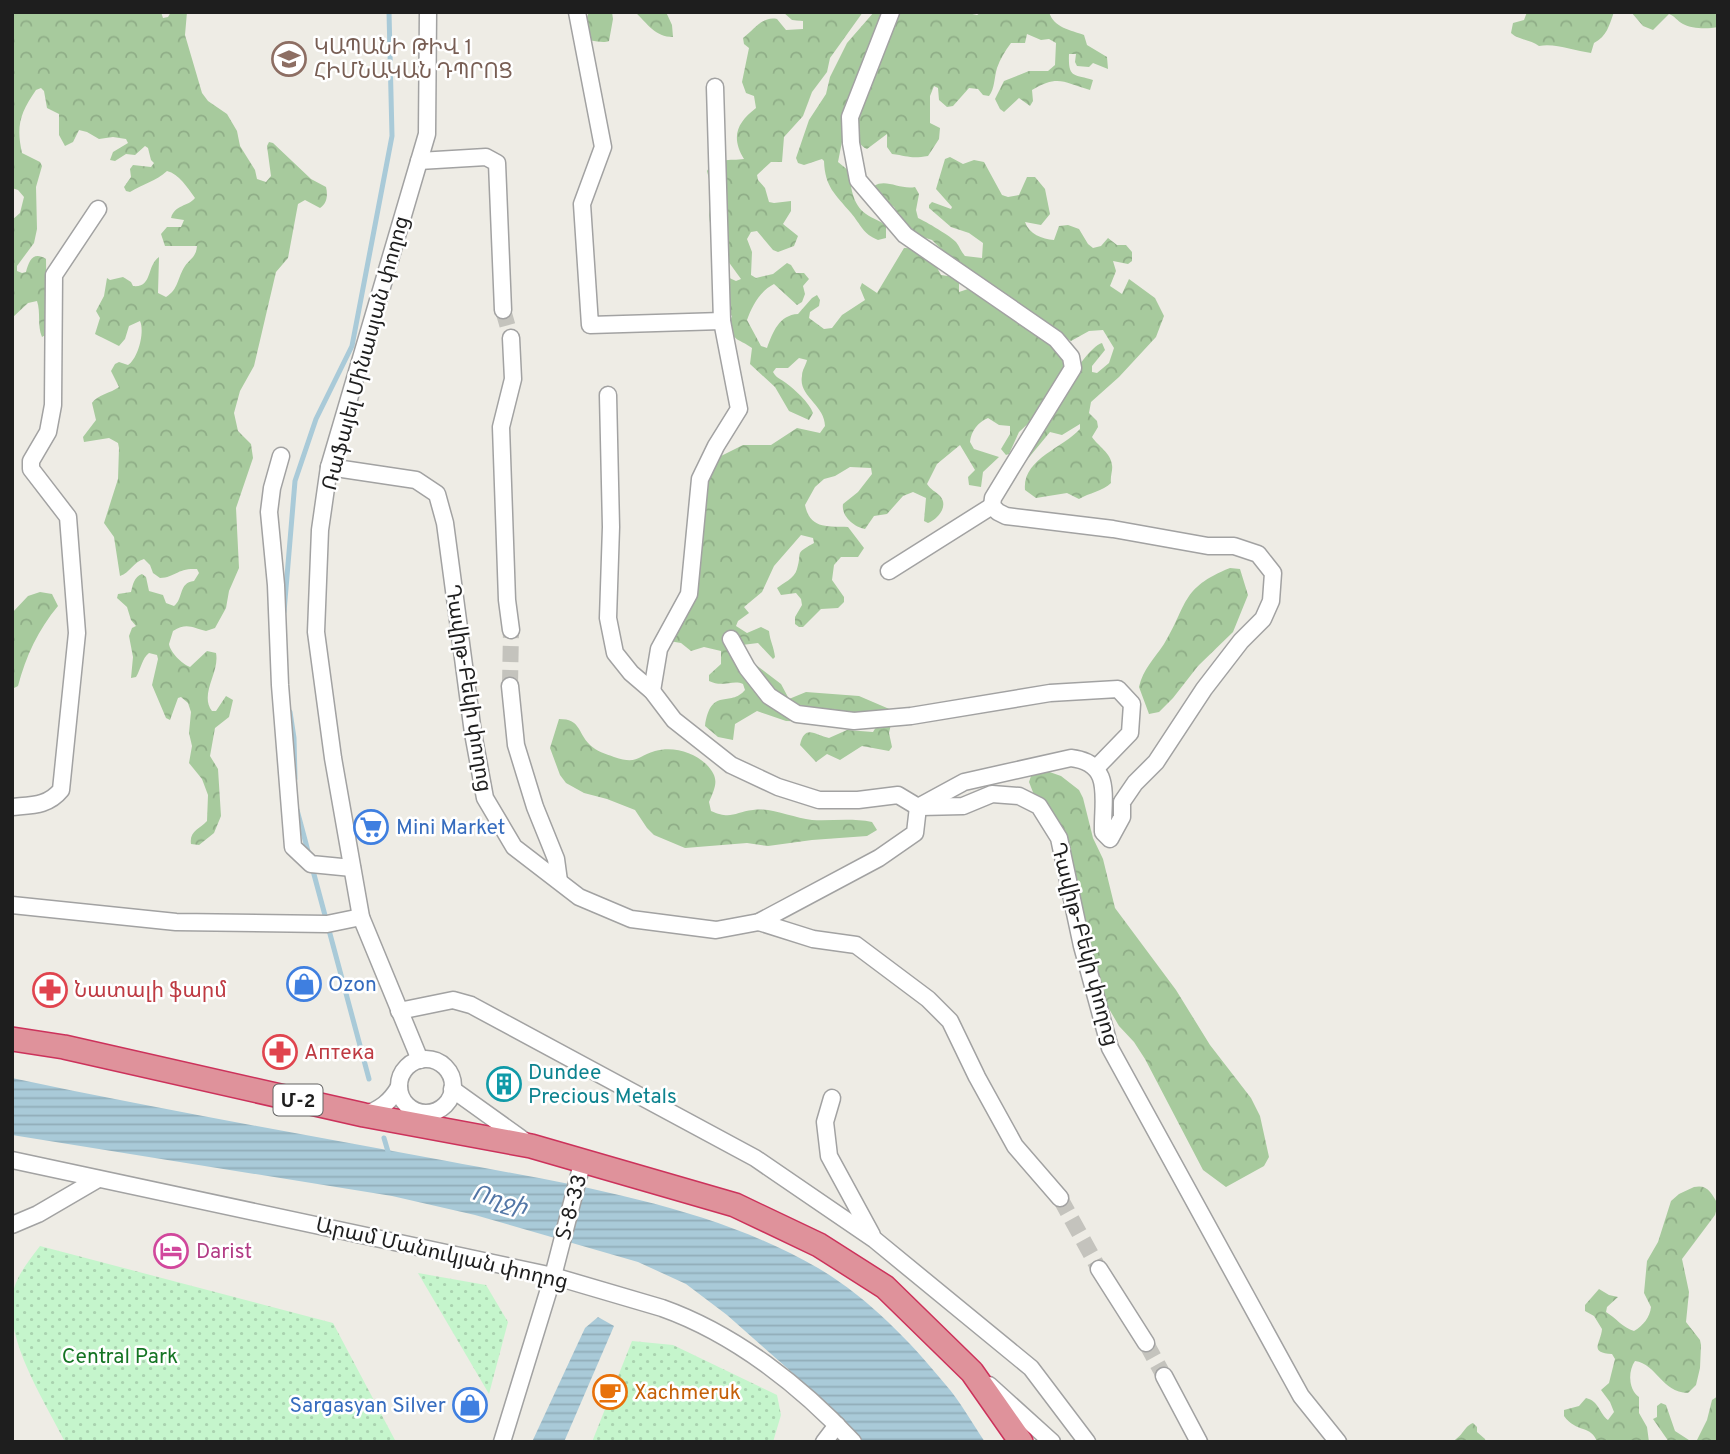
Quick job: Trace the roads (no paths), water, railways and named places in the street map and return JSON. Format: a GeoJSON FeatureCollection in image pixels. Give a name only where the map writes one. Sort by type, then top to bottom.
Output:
{"type":"FeatureCollection","features":[{"type":"Feature","properties":{"kind":"highway","name":"Մ-2"},"geometry":{"type":"LineString","coordinates":[[12,1039],[64,1047],[364,1115],[531,1146],[581,1168],[735,1205],[819,1245],[885,1287],[972,1371],[1021,1442]]}},
{"type":"Feature","properties":{"kind":"street","name":"Ռաֆայել Մինասյան փողոց"},"geometry":{"type":"LineString","coordinates":[[420,1060],[361,917],[332,758],[316,632],[320,530],[329,467],[427,134],[428,12]]}},
{"type":"Feature","properties":{"kind":"street"},"geometry":{"type":"LineString","coordinates":[[578,12],[603,147],[582,204],[590,325],[722,321]]}},
{"type":"Feature","properties":{"kind":"street"},"geometry":{"type":"LineString","coordinates":[[891,12],[850,117],[851,143],[858,180],[905,235],[1056,339],[1071,357],[1073,368],[993,498],[992,506]]}},
{"type":"Feature","properties":{"kind":"street"},"geometry":{"type":"LineString","coordinates":[[652,691],[659,649],[689,594],[700,479],[738,409],[722,321],[715,87]]}},
{"type":"Feature","properties":{"kind":"street"},"geometry":{"type":"LineString","coordinates":[[419,161],[486,157],[497,163],[503,310]]}},
{"type":"Feature","properties":{"kind":"street"},"geometry":{"type":"LineString","coordinates":[[12,807],[54,799],[61,790],[77,633],[68,517],[31,469],[31,461],[48,432],[53,405],[54,275],[97,209]]}},
{"type":"Feature","properties":{"kind":"street"},"geometry":{"type":"LineString","coordinates":[[511,338],[513,379],[501,427],[507,600],[511,630]]}},
{"type":"Feature","properties":{"kind":"street"},"geometry":{"type":"LineString","coordinates":[[608,395],[611,527],[608,618],[615,653],[631,673],[652,691],[674,720],[731,765],[778,787],[819,800],[858,800],[898,795],[918,807],[964,782],[1021,767],[1070,758],[1085,759],[1097,767],[1104,786],[1103,832],[1110,839],[1122,817],[1122,802],[1135,783],[1156,762],[1204,689],[1241,641],[1263,619],[1271,601],[1273,573],[1258,554],[1234,546],[1208,546],[1113,529],[1006,516],[992,506]]}},
{"type":"Feature","properties":{"kind":"street"},"geometry":{"type":"LineString","coordinates":[[281,456],[269,512],[293,847],[311,864],[352,868]]}},
{"type":"Feature","properties":{"kind":"street","name":"Դավիթ-Բեկի փողոց"},"geometry":{"type":"LineString","coordinates":[[329,467],[416,480],[437,494],[445,523],[473,733],[485,798],[513,847],[579,897],[631,919],[716,930],[759,922],[879,858],[915,833],[918,807],[963,806],[992,794],[1019,796],[1039,806],[1059,838],[1082,946],[1110,1048],[1301,1396],[1338,1442]]}},
{"type":"Feature","properties":{"kind":"street"},"geometry":{"type":"LineString","coordinates":[[889,571],[992,506]]}},
{"type":"Feature","properties":{"kind":"street"},"geometry":{"type":"LineString","coordinates":[[731,639],[747,668],[769,696],[797,714],[854,721],[911,716],[1050,693],[1118,689],[1132,704],[1130,733],[1097,767]]}},
{"type":"Feature","properties":{"kind":"street"},"geometry":{"type":"LineString","coordinates":[[510,687],[516,745],[535,807],[556,859],[559,881]]}},
{"type":"Feature","properties":{"kind":"street"},"geometry":{"type":"LineString","coordinates":[[12,905],[176,922],[327,924],[361,917]]}},
{"type":"Feature","properties":{"kind":"street","name":"Դավիթ-Բեկի փողոց"},"geometry":{"type":"LineString","coordinates":[[759,922],[813,939],[856,945],[928,999],[950,1021],[976,1077],[1015,1146],[1060,1198]]}},
{"type":"Feature","properties":{"kind":"street"},"geometry":{"type":"LineString","coordinates":[[400,1011],[453,1000],[471,1006],[755,1158],[875,1240],[1031,1368],[1087,1442]]}},
{"type":"Feature","properties":{"kind":"street"},"geometry":{"type":"LineString","coordinates":[[364,1115],[379,1110],[391,1100],[405,1070],[420,1060],[437,1062],[449,1073],[453,1089],[531,1146]]}},
{"type":"Feature","properties":{"kind":"street"},"geometry":{"type":"LineString","coordinates":[[399,1087],[405,1103],[420,1112],[429,1113],[445,1105],[453,1089]]}},
{"type":"Feature","properties":{"kind":"street"},"geometry":{"type":"LineString","coordinates":[[832,1098],[825,1122],[829,1156],[875,1240]]}},
{"type":"Feature","properties":{"kind":"street","name":"Արամ Մանուկյան փողոց"},"geometry":{"type":"LineString","coordinates":[[12,1160],[553,1276],[677,1313],[755,1355],[853,1442]]}},
{"type":"Feature","properties":{"kind":"street","name":"Տ-8-33"},"geometry":{"type":"LineString","coordinates":[[502,1442],[553,1276],[581,1168]]}},
{"type":"Feature","properties":{"kind":"street"},"geometry":{"type":"LineString","coordinates":[[12,1225],[38,1214],[99,1179]]}},
{"type":"Feature","properties":{"kind":"street"},"geometry":{"type":"LineString","coordinates":[[1099,1269],[1146,1343]]}},
{"type":"Feature","properties":{"kind":"street"},"geometry":{"type":"LineString","coordinates":[[972,1371],[1052,1442]]}},
{"type":"Feature","properties":{"kind":"street"},"geometry":{"type":"LineString","coordinates":[[1164,1376],[1199,1442]]}},
{"type":"Feature","properties":{"kind":"street"},"geometry":{"type":"LineString","coordinates":[[824,1442],[837,1425]]}},
{"type":"Feature","properties":{"kind":"water","name":"Ողջի"},"geometry":{"type":"Polygon","coordinates":[[[12,1078],[590,1188],[732,1228],[776,1246],[818,1268],[870,1306],[931,1368],[956,1398],[985,1442],[864,1442],[829,1405],[727,1315],[686,1284],[638,1262],[475,1215],[392,1196],[12,1135],[12,1078]]]}},
{"type":"Feature","properties":{"kind":"water"},"geometry":{"type":"Polygon","coordinates":[[[598,1317],[614,1326],[564,1442],[532,1442],[585,1328],[598,1317]]]}},
{"type":"Feature","properties":{"kind":"waterway"},"geometry":{"type":"LineString","coordinates":[[284,612],[295,481],[316,419],[352,346],[392,136],[389,12]]}},
{"type":"Feature","properties":{"kind":"waterway"},"geometry":{"type":"LineString","coordinates":[[290,712],[295,779]]}},
{"type":"Feature","properties":{"kind":"waterway"},"geometry":{"type":"LineString","coordinates":[[297,810],[309,855]]}},
{"type":"Feature","properties":{"kind":"waterway"},"geometry":{"type":"LineString","coordinates":[[312,867],[369,1079]]}},
{"type":"Feature","properties":{"kind":"waterway"},"geometry":{"type":"LineString","coordinates":[[384,1138],[389,1155]]}},
{"type":"Feature","properties":{"kind":"tunnel"},"geometry":{"type":"LineString","coordinates":[[503,310],[511,338]]}},
{"type":"Feature","properties":{"kind":"tunnel"},"geometry":{"type":"LineString","coordinates":[[510,686],[511,630]]}},
{"type":"Feature","properties":{"kind":"tunnel"},"geometry":{"type":"LineString","coordinates":[[1060,1198],[1099,1269]]}},
{"type":"Feature","properties":{"kind":"tunnel"},"geometry":{"type":"LineString","coordinates":[[1146,1343],[1164,1376]]}},
{"type":"Feature","properties":{"kind":"place","name":"ԿԱՊԱՆԻ ԹԻՎ 1 ՀԻՄՆԱԿԱՆ ԴՊՐՈՑ"},"geometry":{"type":"Point","coordinates":[289,59]}},
{"type":"Feature","properties":{"kind":"place","name":"Mini Market"},"geometry":{"type":"Point","coordinates":[371,827]}},
{"type":"Feature","properties":{"kind":"place","name":"Ozon"},"geometry":{"type":"Point","coordinates":[304,984]}},
{"type":"Feature","properties":{"kind":"place","name":"Նատալի ֆարմ"},"geometry":{"type":"Point","coordinates":[50,990]}},
{"type":"Feature","properties":{"kind":"place","name":"Аптека"},"geometry":{"type":"Point","coordinates":[280,1052]}},
{"type":"Feature","properties":{"kind":"place","name":"Dundee Precious Metals"},"geometry":{"type":"Point","coordinates":[504,1084]}},
{"type":"Feature","properties":{"kind":"place","name":"Darist"},"geometry":{"type":"Point","coordinates":[171,1251]}},
{"type":"Feature","properties":{"kind":"place","name":"Xachmeruk"},"geometry":{"type":"Point","coordinates":[610,1392]}},
{"type":"Feature","properties":{"kind":"place","name":"Sargasyan Silver"},"geometry":{"type":"Point","coordinates":[470,1405]}},
{"type":"Feature","properties":{"kind":"park label","name":"Central Park"},"geometry":{"type":"Point","coordinates":[120,1356]}}]}
